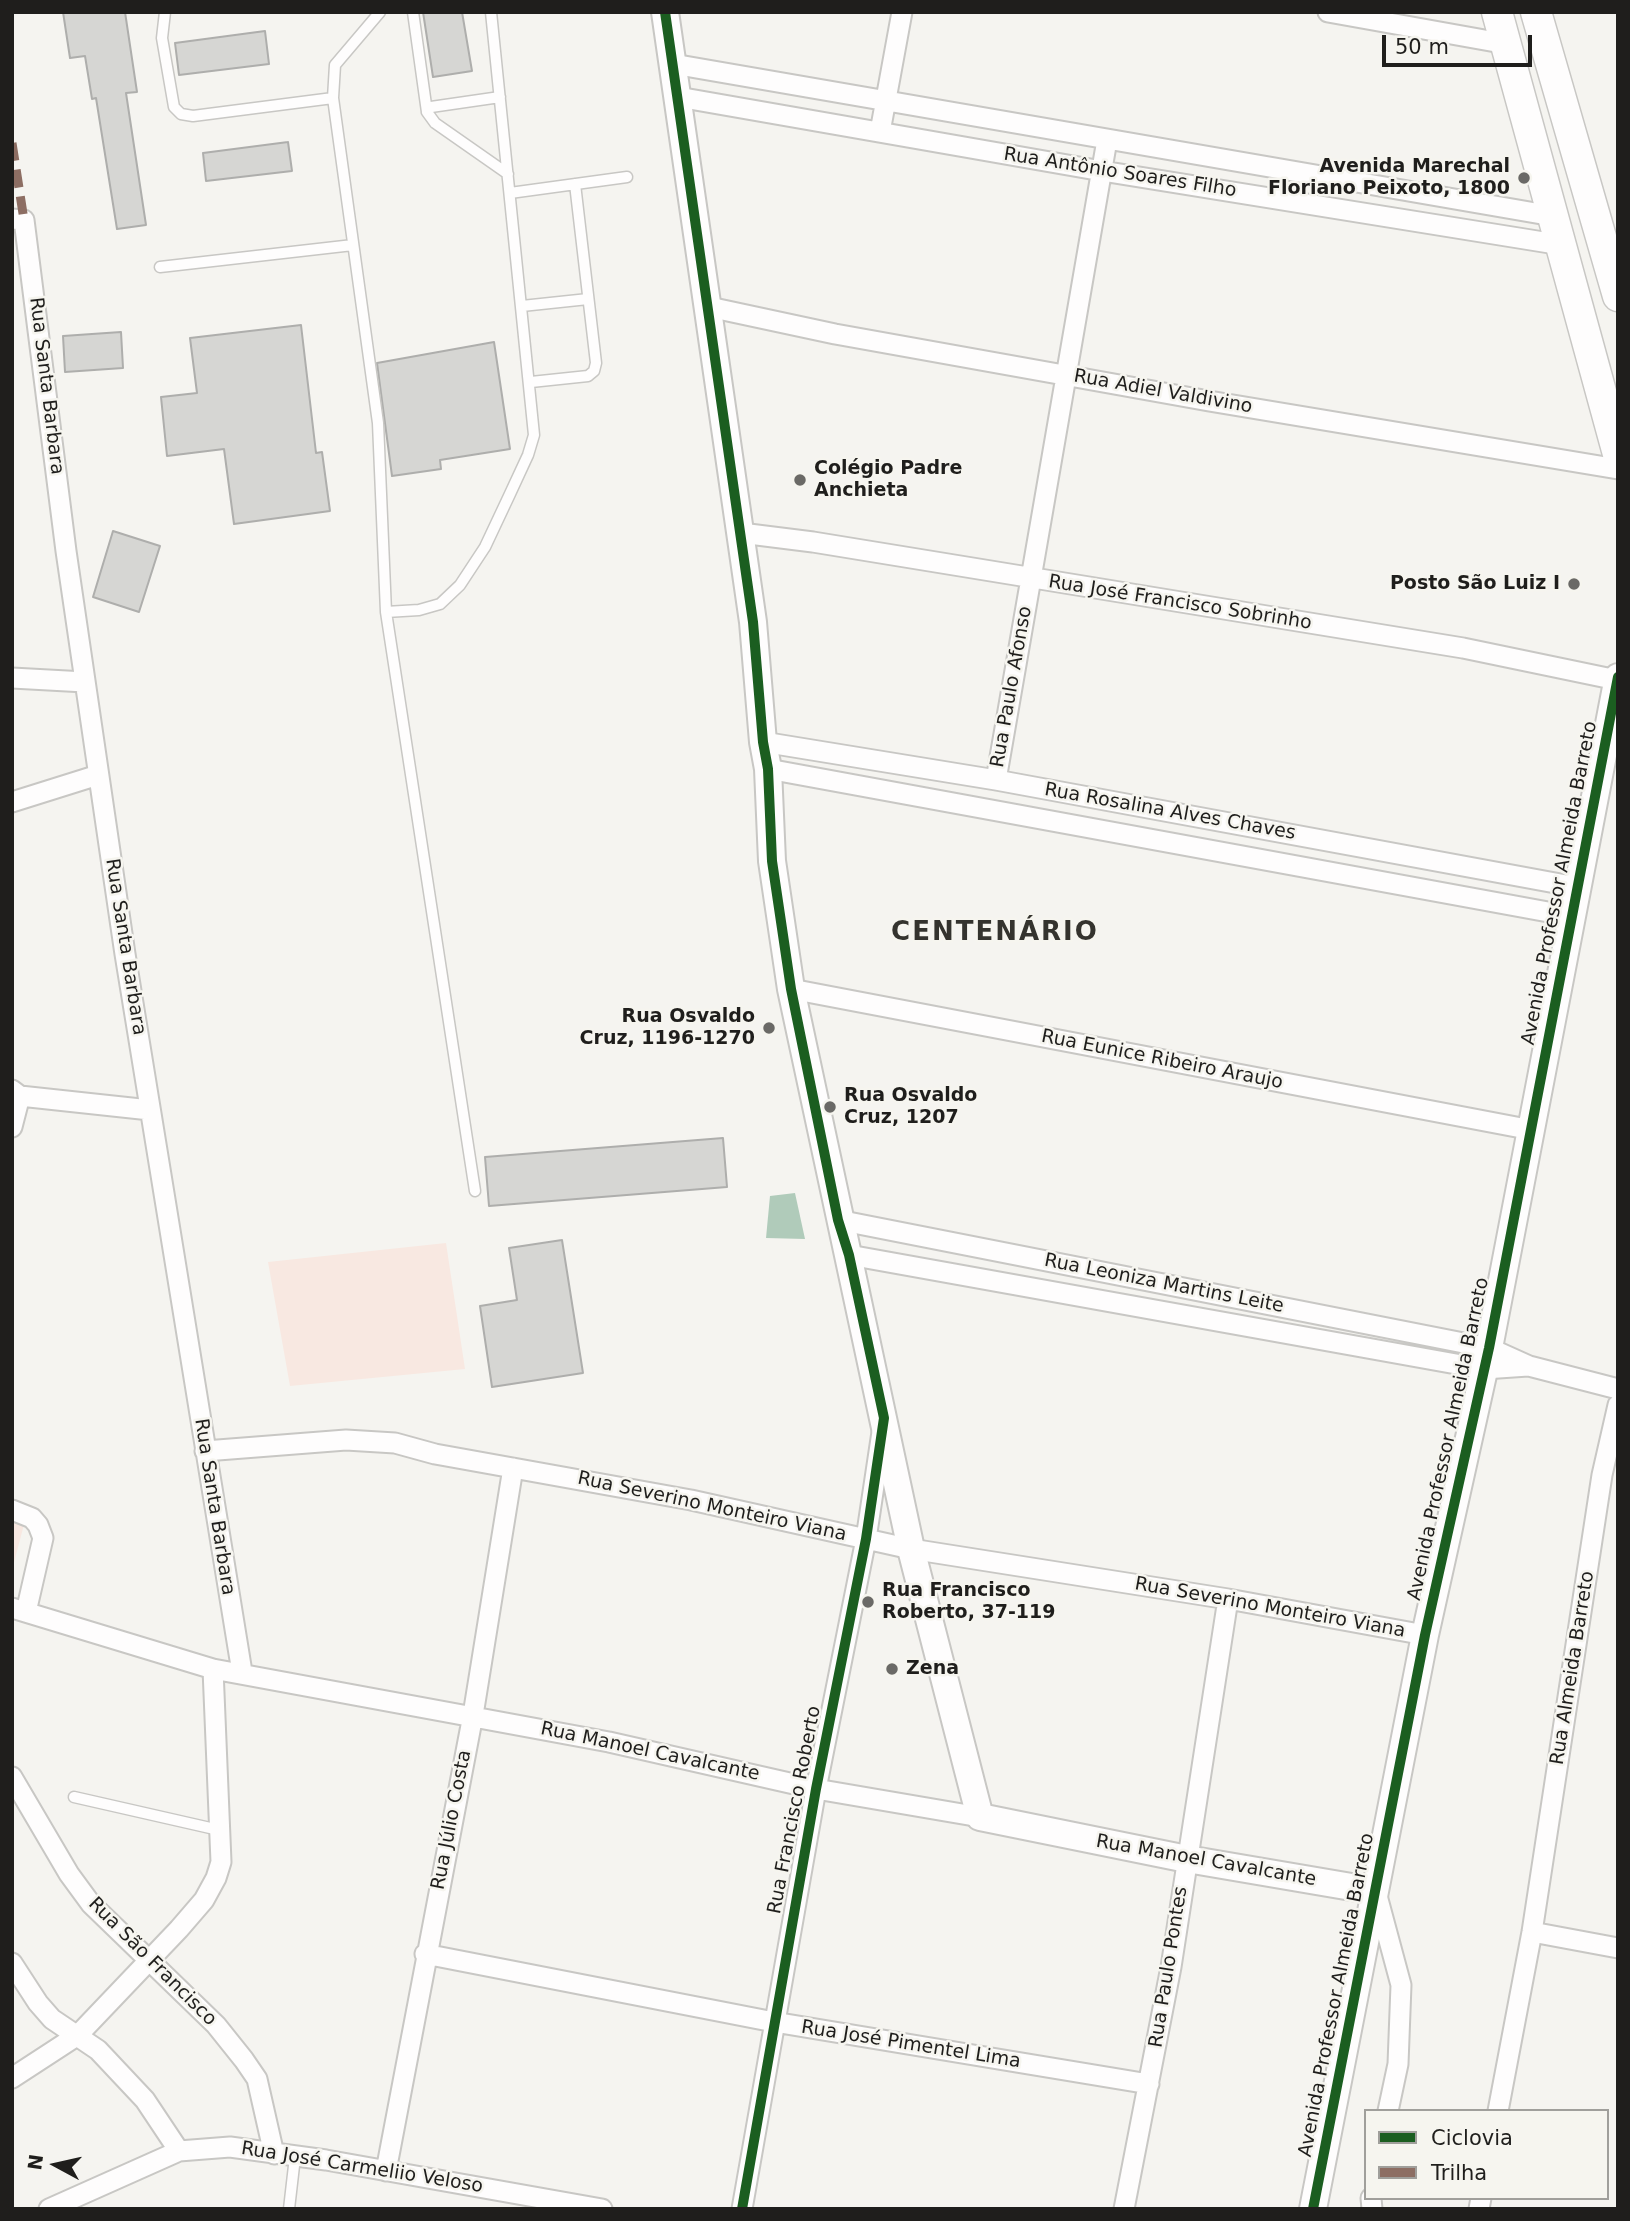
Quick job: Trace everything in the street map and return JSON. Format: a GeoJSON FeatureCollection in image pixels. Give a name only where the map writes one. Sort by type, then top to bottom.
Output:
{"type":"FeatureCollection","features":[{"type":"Feature","properties":{"kind":"main road"},"geometry":{"type":"LineString","coordinates":[[1497,12],[1618,454]]}},
{"type":"Feature","properties":{"kind":"main road"},"geometry":{"type":"LineString","coordinates":[[1536,12],[1618,296]]}},
{"type":"Feature","properties":{"kind":"street"},"geometry":{"type":"LineString","coordinates":[[665,12],[753,622],[762,742],[768,769],[772,861],[792,989],[838,1220],[849,1255],[911,1549],[980,1817]]}},
{"type":"Feature","properties":{"kind":"street"},"geometry":{"type":"LineString","coordinates":[[880,132],[902,12]]}},
{"type":"Feature","properties":{"kind":"street"},"geometry":{"type":"LineString","coordinates":[[1328,12],[1507,44]]}},
{"type":"Feature","properties":{"kind":"street","name":"Rua Antônio Soares Filho"},"geometry":{"type":"LineString","coordinates":[[673,64],[1553,216]]}},
{"type":"Feature","properties":{"kind":"street","name":"Rua Antônio Soares Filho"},"geometry":{"type":"LineString","coordinates":[[678,97],[1102,171],[1562,245]]}},
{"type":"Feature","properties":{"kind":"street","name":"Rua Paulo Afonso"},"geometry":{"type":"LineString","coordinates":[[996,780],[1107,140]]}},
{"type":"Feature","properties":{"kind":"street","name":"Rua Santa Barbara"},"geometry":{"type":"LineString","coordinates":[[18,220],[98,775],[242,1672]]}},
{"type":"Feature","properties":{"kind":"street","name":"Rua Adiel Valdivino"},"geometry":{"type":"LineString","coordinates":[[709,307],[835,334],[1618,469]]}},
{"type":"Feature","properties":{"kind":"street","name":"Rua José Francisco Sobrinho"},"geometry":{"type":"LineString","coordinates":[[741,533],[813,542],[1463,648],[1617,678]]}},
{"type":"Feature","properties":{"kind":"street"},"geometry":{"type":"LineString","coordinates":[[12,678],[85,682]]}},
{"type":"Feature","properties":{"kind":"street","name":"Avenida Professor Almeida Barreto"},"geometry":{"type":"LineString","coordinates":[[1313,2209],[1425,1635],[1487,1358],[1617,678]]}},
{"type":"Feature","properties":{"kind":"street","name":"Rua Rosalina Alves Chaves"},"geometry":{"type":"LineString","coordinates":[[762,742],[996,780],[1577,887]]}},
{"type":"Feature","properties":{"kind":"street","name":"Rua Rosalina Alves Chaves"},"geometry":{"type":"LineString","coordinates":[[768,769],[1570,916]]}},
{"type":"Feature","properties":{"kind":"street"},"geometry":{"type":"LineString","coordinates":[[12,802],[98,775]]}},
{"type":"Feature","properties":{"kind":"street","name":"Rua Eunice Ribeiro Araujo"},"geometry":{"type":"LineString","coordinates":[[792,989],[1532,1130]]}},
{"type":"Feature","properties":{"kind":"street"},"geometry":{"type":"LineString","coordinates":[[12,1128],[16,1093],[150,1110]]}},
{"type":"Feature","properties":{"kind":"street","name":"Rua Leoniza Martins Leite"},"geometry":{"type":"LineString","coordinates":[[838,1220],[1487,1358]]}},
{"type":"Feature","properties":{"kind":"street","name":"Rua Leoniza Martins Leite"},"geometry":{"type":"LineString","coordinates":[[849,1255],[1487,1358]]}},
{"type":"Feature","properties":{"kind":"street"},"geometry":{"type":"LineString","coordinates":[[1487,1358],[1530,1366],[1618,1389]]}},
{"type":"Feature","properties":{"kind":"street","name":"Rua Almeida Barreto"},"geometry":{"type":"LineString","coordinates":[[1498,2109],[1532,1932],[1602,1475],[1618,1405]]}},
{"type":"Feature","properties":{"kind":"street","name":"Rua Francisco Roberto"},"geometry":{"type":"LineString","coordinates":[[742,2209],[816,1789],[866,1539],[884,1418]]}},
{"type":"Feature","properties":{"kind":"street","name":"Rua Severino Monteiro Viana"},"geometry":{"type":"LineString","coordinates":[[205,1451],[346,1440],[395,1443],[435,1454],[691,1500],[911,1549],[1228,1599],[1425,1635]]}},
{"type":"Feature","properties":{"kind":"street","name":"Rua Júlio Costa"},"geometry":{"type":"LineString","coordinates":[[386,2171],[425,1954],[473,1715],[513,1468]]}},
{"type":"Feature","properties":{"kind":"street"},"geometry":{"type":"LineString","coordinates":[[12,1510],[32,1518],[43,1538],[19,1610]]}},
{"type":"Feature","properties":{"kind":"street","name":"Rua Paulo Pontes"},"geometry":{"type":"LineString","coordinates":[[1124,2209],[1149,2084],[1228,1599]]}},
{"type":"Feature","properties":{"kind":"street","name":"Rua Manoel Cavalcante"},"geometry":{"type":"LineString","coordinates":[[19,1610],[213,1669],[473,1715],[816,1789],[980,1817],[1187,1859],[1375,1891]]}},
{"type":"Feature","properties":{"kind":"street"},"geometry":{"type":"LineString","coordinates":[[12,2078],[78,2035],[205,1900],[216,1878],[220,1862],[213,1669]]}},
{"type":"Feature","properties":{"kind":"street","name":"Rua São Francisco"},"geometry":{"type":"LineString","coordinates":[[12,1777],[69,1874],[91,1904],[148,1963],[216,2025],[244,2060],[257,2079],[274,2154]]}},
{"type":"Feature","properties":{"kind":"street"},"geometry":{"type":"LineString","coordinates":[[1375,1891],[1401,1985],[1398,2064],[1388,2109]]}},
{"type":"Feature","properties":{"kind":"street"},"geometry":{"type":"LineString","coordinates":[[1532,1932],[1618,1948]]}},
{"type":"Feature","properties":{"kind":"street","name":"Rua José Pimentel Lima"},"geometry":{"type":"LineString","coordinates":[[425,1954],[774,2022],[1149,2084]]}},
{"type":"Feature","properties":{"kind":"street"},"geometry":{"type":"LineString","coordinates":[[12,1963],[38,2003],[52,2018],[98,2050],[145,2100],[179,2151]]}},
{"type":"Feature","properties":{"kind":"street","name":"Rua José Carmeliio Veloso"},"geometry":{"type":"LineString","coordinates":[[49,2209],[179,2151],[230,2147],[602,2209]]}},
{"type":"Feature","properties":{"kind":"lane"},"geometry":{"type":"LineString","coordinates":[[165,12],[162,38],[174,107],[181,114],[192,116],[333,97]]}},
{"type":"Feature","properties":{"kind":"lane"},"geometry":{"type":"LineString","coordinates":[[380,12],[335,65],[333,97],[378,423],[386,612],[475,1191]]}},
{"type":"Feature","properties":{"kind":"lane"},"geometry":{"type":"LineString","coordinates":[[413,12],[427,112],[435,123],[508,174]]}},
{"type":"Feature","properties":{"kind":"lane"},"geometry":{"type":"LineString","coordinates":[[386,612],[419,610],[440,604],[460,584],[485,547],[528,455],[534,435],[531,382],[491,12]]}},
{"type":"Feature","properties":{"kind":"lane"},"geometry":{"type":"LineString","coordinates":[[427,112],[431,107],[500,97]]}},
{"type":"Feature","properties":{"kind":"lane"},"geometry":{"type":"LineString","coordinates":[[510,193],[627,177]]}},
{"type":"Feature","properties":{"kind":"lane"},"geometry":{"type":"LineString","coordinates":[[531,382],[588,376],[594,371],[575,184]]}},
{"type":"Feature","properties":{"kind":"lane"},"geometry":{"type":"LineString","coordinates":[[160,267],[353,245]]}},
{"type":"Feature","properties":{"kind":"lane"},"geometry":{"type":"LineString","coordinates":[[522,306],[588,299]]}},
{"type":"Feature","properties":{"kind":"lane"},"geometry":{"type":"LineString","coordinates":[[74,1797],[219,1830]]}},
{"type":"Feature","properties":{"kind":"lane"},"geometry":{"type":"LineString","coordinates":[[289,2209],[295,2157]]}},
{"type":"Feature","properties":{"kind":"shaded area"},"geometry":{"type":"Polygon","coordinates":[[[795,1193],[805,1239],[766,1238],[770,1196],[795,1193]]]}},
{"type":"Feature","properties":{"kind":"shaded area"},"geometry":{"type":"Polygon","coordinates":[[[446,1243],[465,1369],[290,1386],[268,1262],[446,1243]]]}},
{"type":"Feature","properties":{"kind":"shaded area"},"geometry":{"type":"Polygon","coordinates":[[[12,1513],[26,1517],[12,1570],[12,1513]]]}},
{"type":"Feature","properties":{"kind":"building"},"geometry":{"type":"Polygon","coordinates":[[[63,12],[125,12],[137,92],[126,93],[146,225],[117,229],[96,98],[92,99],[85,56],[70,58],[63,12]]]}},
{"type":"Feature","properties":{"kind":"building"},"geometry":{"type":"Polygon","coordinates":[[[423,12],[462,12],[472,71],[433,77],[423,12]]]}},
{"type":"Feature","properties":{"kind":"building"},"geometry":{"type":"Polygon","coordinates":[[[265,31],[269,64],[179,75],[175,43],[265,31]]]}},
{"type":"Feature","properties":{"kind":"building"},"geometry":{"type":"Polygon","coordinates":[[[288,142],[292,171],[206,181],[203,153],[288,142]]]}},
{"type":"Feature","properties":{"kind":"building"},"geometry":{"type":"Polygon","coordinates":[[[301,325],[316,453],[322,452],[330,511],[234,524],[224,449],[167,456],[161,397],[197,393],[190,338],[301,325]]]}},
{"type":"Feature","properties":{"kind":"building"},"geometry":{"type":"Polygon","coordinates":[[[121,332],[123,368],[65,372],[63,336],[121,332]]]}},
{"type":"Feature","properties":{"kind":"building"},"geometry":{"type":"Polygon","coordinates":[[[494,342],[510,449],[440,460],[441,469],[392,476],[377,363],[494,342]]]}},
{"type":"Feature","properties":{"kind":"building"},"geometry":{"type":"Polygon","coordinates":[[[113,531],[160,546],[139,612],[93,597],[113,531]]]}},
{"type":"Feature","properties":{"kind":"building"},"geometry":{"type":"Polygon","coordinates":[[[723,1138],[727,1187],[489,1206],[485,1157],[723,1138]]]}},
{"type":"Feature","properties":{"kind":"building"},"geometry":{"type":"Polygon","coordinates":[[[562,1240],[583,1373],[492,1387],[480,1306],[517,1300],[509,1248],[562,1240]]]}},
{"type":"Feature","properties":{"kind":"marked path"},"geometry":{"type":"LineString","coordinates":[[12,143],[24,220]]}},
{"type":"Feature","properties":{"kind":"cycle path"},"geometry":{"type":"LineString","coordinates":[[665,12],[753,622],[763,742],[768,769],[772,861],[791,989],[838,1220],[849,1255],[884,1418],[866,1539],[816,1789],[742,2209]]}},
{"type":"Feature","properties":{"kind":"cycle path"},"geometry":{"type":"LineString","coordinates":[[1313,2209],[1425,1635],[1489,1348],[1618,677]]}},
{"type":"Feature","properties":{"kind":"place","name":"Avenida Marechal Floriano Peixoto, 1800"},"geometry":{"type":"Point","coordinates":[1524,178]}},
{"type":"Feature","properties":{"kind":"place","name":"Colégio Padre Anchieta"},"geometry":{"type":"Point","coordinates":[800,480]}},
{"type":"Feature","properties":{"kind":"place","name":"Posto São Luiz I"},"geometry":{"type":"Point","coordinates":[1574,584]}},
{"type":"Feature","properties":{"kind":"place","name":"Rua Osvaldo Cruz, 1196-1270"},"geometry":{"type":"Point","coordinates":[769,1028]}},
{"type":"Feature","properties":{"kind":"place","name":"Rua Osvaldo Cruz, 1207"},"geometry":{"type":"Point","coordinates":[830,1107]}},
{"type":"Feature","properties":{"kind":"place","name":"Rua Francisco Roberto, 37-119"},"geometry":{"type":"Point","coordinates":[868,1602]}},
{"type":"Feature","properties":{"kind":"place","name":"Zena"},"geometry":{"type":"Point","coordinates":[892,1669]}},
{"type":"Feature","properties":{"kind":"district","name":"CENTENÁRIO"},"geometry":{"type":"Point","coordinates":[995,933]}}]}
